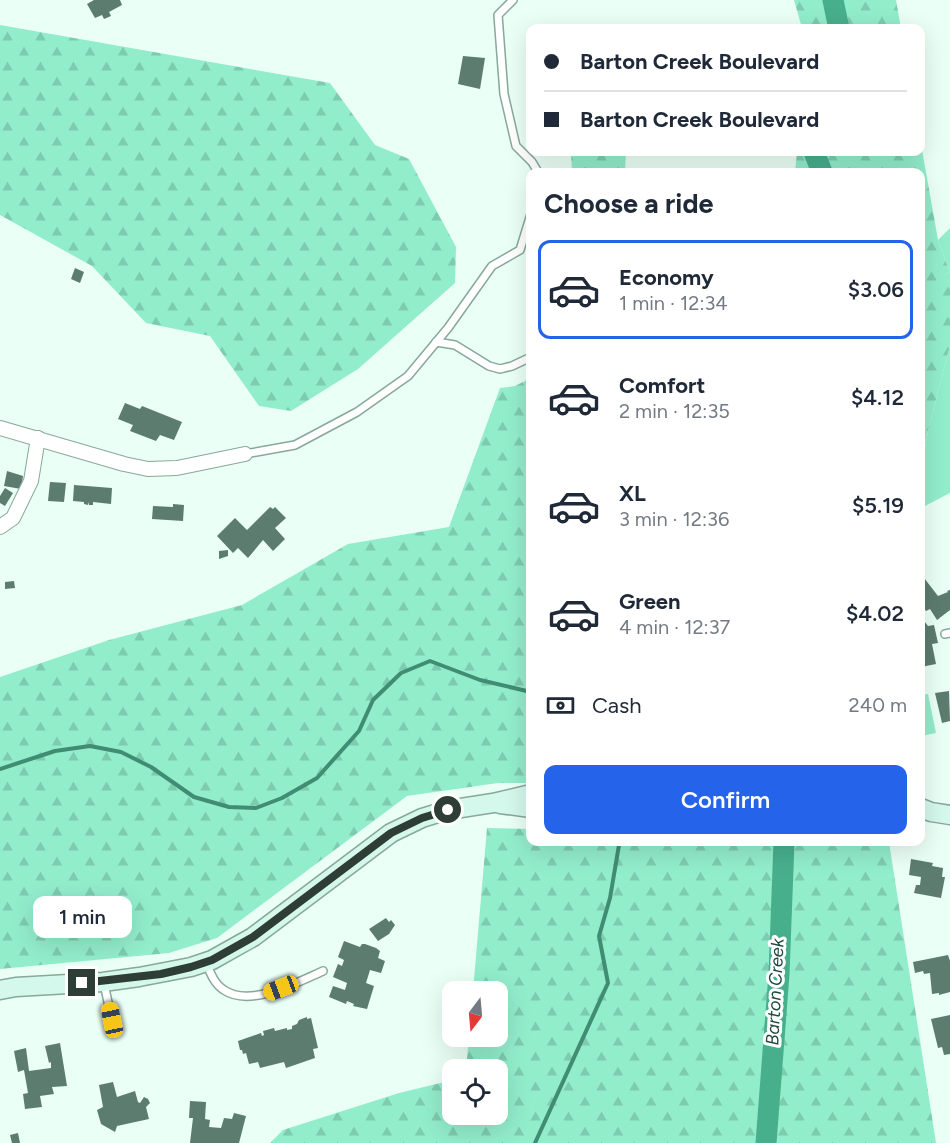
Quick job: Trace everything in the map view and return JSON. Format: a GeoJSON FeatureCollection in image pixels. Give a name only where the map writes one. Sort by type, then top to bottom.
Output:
{"type":"FeatureCollection","features":[{"type":"Feature","properties":{"kind":"street"},"geometry":{"type":"LineString","coordinates":[[0,428],[148,469],[177,468],[245,454]]}},
{"type":"Feature","properties":{"kind":"street"},"geometry":{"type":"LineString","coordinates":[[0,527],[13,518],[31,481],[38,438]]}},
{"type":"Feature","properties":{"kind":"street"},"geometry":{"type":"LineString","coordinates":[[0,990],[103,982],[161,974],[206,962],[253,937],[391,833],[422,818],[448,810],[493,803],[526,801]]}},
{"type":"Feature","properties":{"kind":"street"},"geometry":{"type":"LineString","coordinates":[[925,811],[950,815]]}},
{"type":"Feature","properties":{"kind":"lane"},"geometry":{"type":"LineString","coordinates":[[513,0],[498,15],[504,94],[516,146],[536,168]]}},
{"type":"Feature","properties":{"kind":"lane"},"geometry":{"type":"LineString","coordinates":[[245,454],[295,445],[357,412],[408,376],[492,266],[520,250],[526,230]]}},
{"type":"Feature","properties":{"kind":"lane"},"geometry":{"type":"LineString","coordinates":[[436,342],[455,345],[489,366],[500,369],[526,359]]}},
{"type":"Feature","properties":{"kind":"lane"},"geometry":{"type":"LineString","coordinates":[[206,962],[222,990],[233,995],[258,997],[324,971]]}},
{"type":"Feature","properties":{"kind":"lane"},"geometry":{"type":"LineString","coordinates":[[103,982],[112,1020]]}},
{"type":"Feature","properties":{"kind":"green space"},"geometry":{"type":"Polygon","coordinates":[[[794,0],[896,0],[900,24],[801,24],[794,0]]]}},
{"type":"Feature","properties":{"kind":"green space"},"geometry":{"type":"Polygon","coordinates":[[[0,25],[330,83],[375,145],[409,159],[456,247],[455,283],[358,369],[291,411],[259,406],[210,336],[146,323],[92,266],[0,215],[0,25]]]}},
{"type":"Feature","properties":{"kind":"green space"},"geometry":{"type":"Polygon","coordinates":[[[571,156],[626,156],[625,168],[572,168],[571,156]]]}},
{"type":"Feature","properties":{"kind":"green space"},"geometry":{"type":"Polygon","coordinates":[[[797,156],[923,156],[938,240],[950,273],[950,346],[925,448],[925,168],[795,168],[797,156]]]}},
{"type":"Feature","properties":{"kind":"green space"},"geometry":{"type":"Polygon","coordinates":[[[950,228],[950,273],[938,240],[950,228]]]}},
{"type":"Feature","properties":{"kind":"green space"},"geometry":{"type":"Polygon","coordinates":[[[950,346],[950,493],[925,506],[925,448],[950,346]]]}},
{"type":"Feature","properties":{"kind":"green space"},"geometry":{"type":"Polygon","coordinates":[[[526,380],[526,783],[498,783],[407,796],[217,938],[169,953],[0,969],[0,677],[109,640],[242,605],[348,544],[449,527],[500,388],[515,386],[526,380]]]}},
{"type":"Feature","properties":{"kind":"green space"},"geometry":{"type":"Polygon","coordinates":[[[925,694],[928,694],[936,733],[925,735],[925,694]]]}},
{"type":"Feature","properties":{"kind":"green space"},"geometry":{"type":"Polygon","coordinates":[[[487,828],[526,829],[526,846],[890,846],[936,1143],[270,1143],[283,1130],[399,1093],[442,1083],[442,1125],[508,1125],[508,1059],[467,1059],[468,1047],[508,1047],[508,981],[474,981],[487,828]]]}},
{"type":"Feature","properties":{"kind":"building"},"geometry":{"type":"Polygon","coordinates":[[[94,0],[120,0],[122,5],[109,12],[111,16],[104,19],[102,15],[95,18],[87,4],[94,0]]]}},
{"type":"Feature","properties":{"kind":"building"},"geometry":{"type":"Polygon","coordinates":[[[463,56],[485,58],[480,89],[458,84],[463,56]]]}},
{"type":"Feature","properties":{"kind":"building"},"geometry":{"type":"Polygon","coordinates":[[[75,268],[84,272],[80,283],[71,279],[75,268]]]}},
{"type":"Feature","properties":{"kind":"building"},"geometry":{"type":"Polygon","coordinates":[[[125,403],[140,409],[142,406],[182,422],[174,440],[160,435],[156,441],[130,431],[133,425],[118,419],[125,403]]]}},
{"type":"Feature","properties":{"kind":"building"},"geometry":{"type":"Polygon","coordinates":[[[7,471],[23,476],[21,489],[4,486],[7,471]]]}},
{"type":"Feature","properties":{"kind":"building"},"geometry":{"type":"Polygon","coordinates":[[[50,482],[66,483],[64,502],[48,501],[50,482]]]}},
{"type":"Feature","properties":{"kind":"building"},"geometry":{"type":"Polygon","coordinates":[[[74,485],[112,488],[111,504],[93,502],[93,505],[89,505],[88,502],[88,505],[84,502],[73,501],[74,485]]]}},
{"type":"Feature","properties":{"kind":"building"},"geometry":{"type":"Polygon","coordinates":[[[5,488],[13,493],[5,506],[0,503],[0,496],[5,488]]]}},
{"type":"Feature","properties":{"kind":"building"},"geometry":{"type":"Polygon","coordinates":[[[173,504],[184,505],[183,521],[152,519],[153,506],[173,507],[173,504]]]}},
{"type":"Feature","properties":{"kind":"building"},"geometry":{"type":"Polygon","coordinates":[[[270,507],[273,509],[275,507],[286,518],[275,528],[285,539],[273,551],[263,540],[248,558],[238,548],[233,553],[217,536],[235,518],[247,530],[270,507]]]}},
{"type":"Feature","properties":{"kind":"building"},"geometry":{"type":"Polygon","coordinates":[[[228,550],[228,556],[219,559],[219,551],[228,550]]]}},
{"type":"Feature","properties":{"kind":"building"},"geometry":{"type":"Polygon","coordinates":[[[925,579],[938,596],[950,590],[950,610],[937,620],[930,609],[926,611],[925,579]]]}},
{"type":"Feature","properties":{"kind":"building"},"geometry":{"type":"Polygon","coordinates":[[[14,581],[15,588],[5,589],[5,582],[14,581]]]}},
{"type":"Feature","properties":{"kind":"building"},"geometry":{"type":"Polygon","coordinates":[[[925,622],[928,626],[934,625],[938,643],[932,644],[936,664],[925,666],[925,622]]]}},
{"type":"Feature","properties":{"kind":"building"},"geometry":{"type":"Polygon","coordinates":[[[949,691],[950,721],[942,723],[935,693],[949,691]]]}},
{"type":"Feature","properties":{"kind":"building"},"geometry":{"type":"Polygon","coordinates":[[[911,859],[933,863],[932,866],[943,868],[942,877],[945,877],[941,898],[914,893],[916,885],[920,885],[921,877],[909,875],[911,859]]]}},
{"type":"Feature","properties":{"kind":"building"},"geometry":{"type":"Polygon","coordinates":[[[386,918],[395,925],[389,934],[378,941],[369,929],[386,918]]]}},
{"type":"Feature","properties":{"kind":"building"},"geometry":{"type":"Polygon","coordinates":[[[344,941],[360,947],[365,944],[376,948],[380,951],[378,958],[385,961],[381,973],[370,970],[366,983],[374,986],[367,1009],[329,997],[333,986],[345,990],[347,983],[333,977],[338,964],[342,966],[344,960],[338,957],[344,941]]]}},
{"type":"Feature","properties":{"kind":"building"},"geometry":{"type":"Polygon","coordinates":[[[948,955],[950,992],[932,994],[930,973],[924,974],[923,971],[915,973],[913,962],[948,955]]]}},
{"type":"Feature","properties":{"kind":"building"},"geometry":{"type":"Polygon","coordinates":[[[950,1015],[950,1054],[944,1055],[942,1047],[938,1048],[931,1019],[950,1015]]]}},
{"type":"Feature","properties":{"kind":"building"},"geometry":{"type":"Polygon","coordinates":[[[307,1017],[307,1019],[311,1018],[318,1048],[313,1049],[315,1058],[286,1068],[284,1062],[260,1068],[258,1062],[249,1064],[246,1053],[243,1054],[240,1050],[238,1041],[261,1033],[262,1036],[263,1031],[274,1028],[275,1031],[292,1029],[292,1026],[299,1020],[307,1017]]]}},
{"type":"Feature","properties":{"kind":"building"},"geometry":{"type":"Polygon","coordinates":[[[60,1043],[67,1086],[52,1087],[54,1094],[40,1096],[42,1107],[25,1109],[23,1094],[28,1093],[24,1070],[18,1072],[14,1051],[26,1048],[29,1071],[51,1068],[45,1046],[60,1043]]]}},
{"type":"Feature","properties":{"kind":"building"},"geometry":{"type":"Polygon","coordinates":[[[113,1082],[117,1097],[135,1091],[138,1102],[140,1103],[144,1097],[148,1099],[150,1103],[146,1107],[149,1119],[117,1126],[115,1132],[101,1124],[97,1110],[103,1107],[99,1085],[113,1082]]]}},
{"type":"Feature","properties":{"kind":"building"},"geometry":{"type":"Polygon","coordinates":[[[190,1101],[206,1102],[205,1119],[210,1120],[209,1127],[221,1128],[224,1118],[232,1119],[234,1113],[246,1116],[239,1143],[190,1143],[193,1118],[189,1118],[190,1101]]]}},
{"type":"Feature","properties":{"kind":"building"},"geometry":{"type":"Polygon","coordinates":[[[18,1133],[20,1143],[12,1143],[10,1135],[18,1133]]]}},
{"type":"Feature","properties":{"kind":"waterway","name":"Barton Creek"},"geometry":{"type":"LineString","coordinates":[[833,0],[838,24]]}},
{"type":"Feature","properties":{"kind":"waterway","name":"Barton Creek"},"geometry":{"type":"LineString","coordinates":[[816,156],[820,168]]}},
{"type":"Feature","properties":{"kind":"waterway"},"geometry":{"type":"LineString","coordinates":[[0,769],[55,751],[90,746],[121,752],[151,767],[194,797],[229,807],[256,808],[282,798],[317,778],[359,731],[373,700],[401,673],[430,661],[480,680],[526,691]]}},
{"type":"Feature","properties":{"kind":"waterway"},"geometry":{"type":"LineString","coordinates":[[535,1143],[608,983],[599,936],[610,898],[619,846]]}},
{"type":"Feature","properties":{"kind":"waterway","name":"Barton Creek"},"geometry":{"type":"LineString","coordinates":[[766,1143],[779,974],[784,846]]}},
{"type":"Feature","properties":{"kind":"route"},"geometry":{"type":"LineString","coordinates":[[82,983],[161,974],[212,960],[253,937],[391,833],[422,818],[448,810]]}}]}
